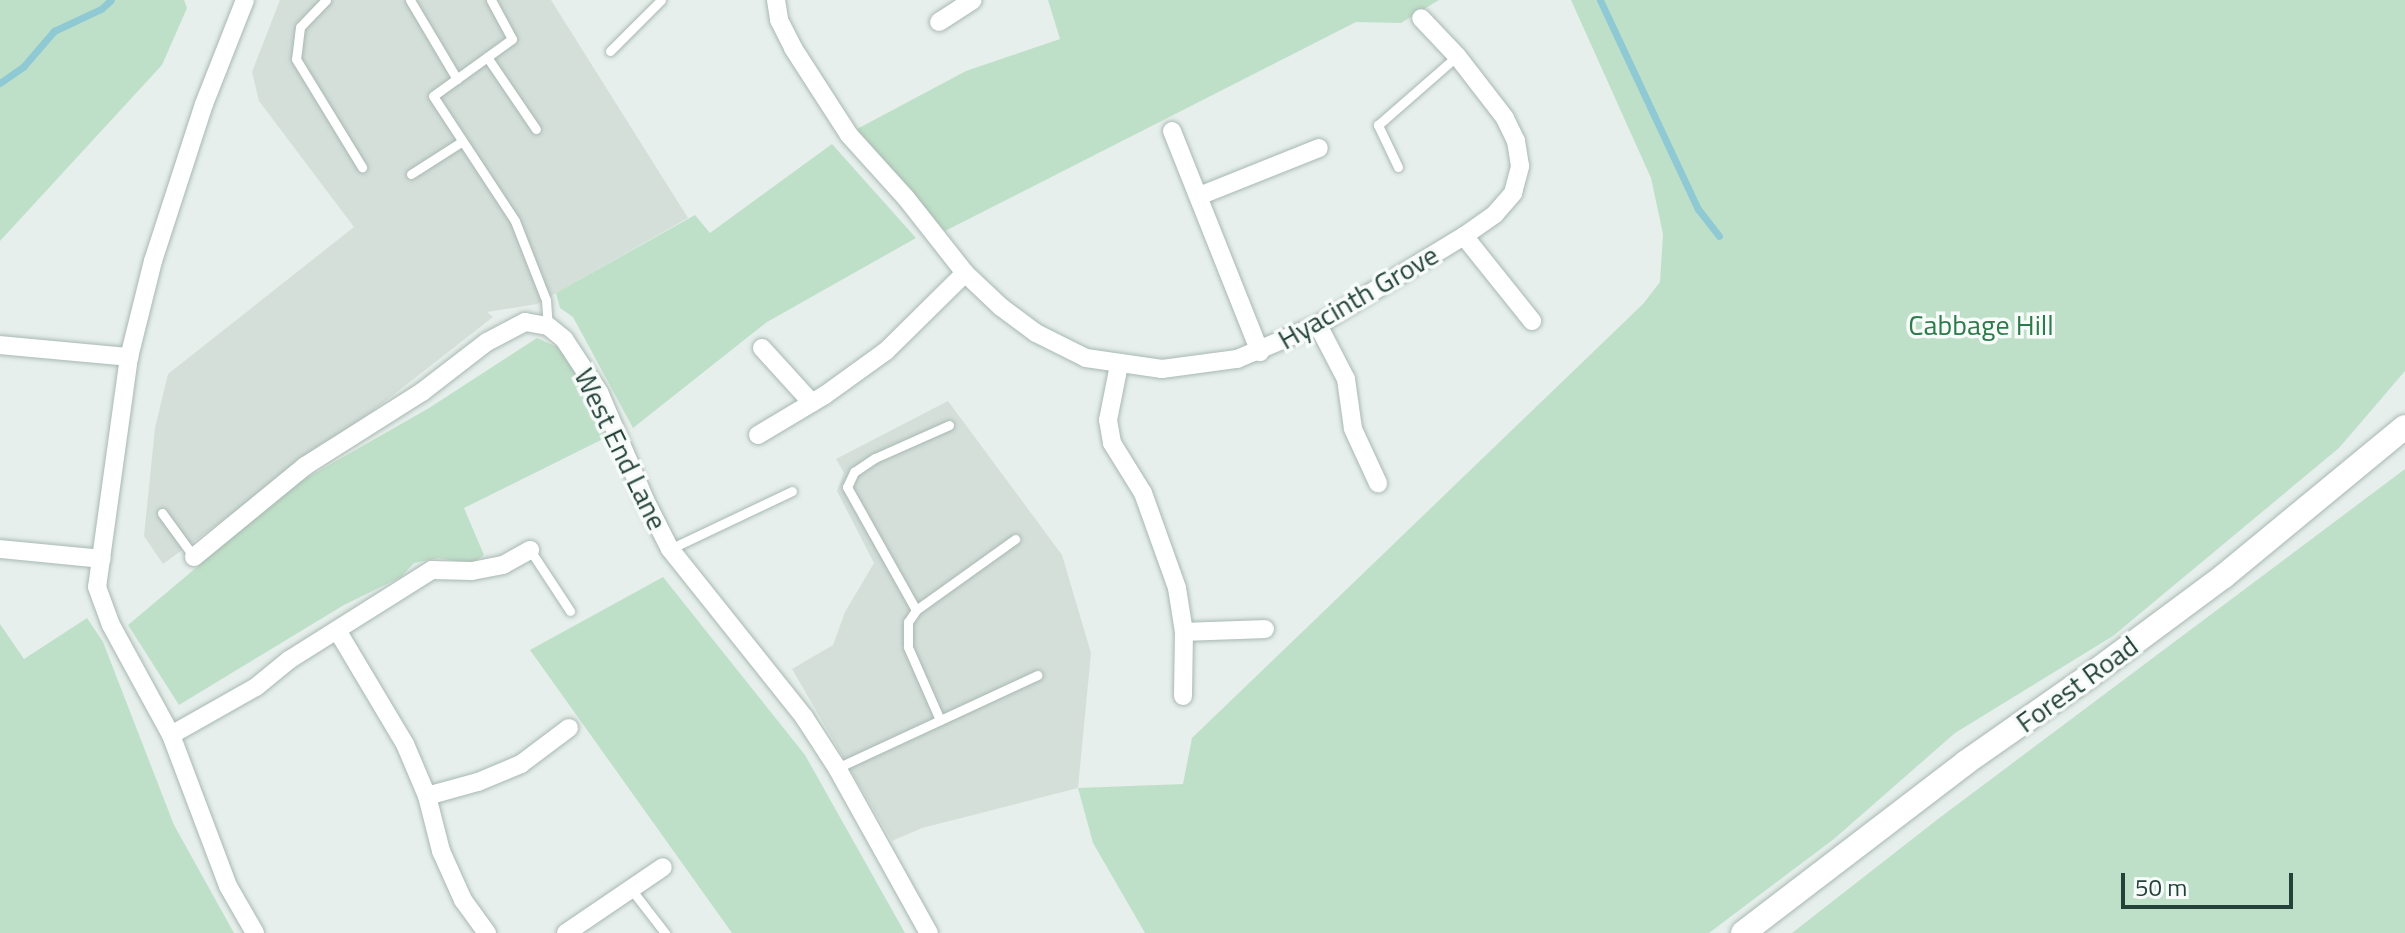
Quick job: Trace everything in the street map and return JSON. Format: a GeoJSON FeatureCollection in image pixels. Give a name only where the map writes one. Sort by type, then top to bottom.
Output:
{"type":"FeatureCollection","features":[{"type":"Feature","properties":{"kind":"main road","name":"Forest Road"},"geometry":{"type":"LineString","coordinates":[[1743,933],[1965,763],[2224,576],[2405,427]]}},
{"type":"Feature","properties":{"kind":"street"},"geometry":{"type":"LineString","coordinates":[[245,0],[204,104],[153,261],[129,357],[97,587],[111,625],[171,735],[228,886],[255,933]]}},
{"type":"Feature","properties":{"kind":"street","name":"Hyacinth Grove"},"geometry":{"type":"LineString","coordinates":[[776,0],[779,20],[828,106],[965,273],[1001,307],[1036,333],[1086,358],[1162,369],[1211,363],[1260,352],[1318,325],[1464,236],[1495,214],[1513,193],[1520,166],[1516,141],[1505,118],[1457,56],[1421,18]]}},
{"type":"Feature","properties":{"kind":"street"},"geometry":{"type":"LineString","coordinates":[[939,22],[973,0]]}},
{"type":"Feature","properties":{"kind":"street"},"geometry":{"type":"LineString","coordinates":[[1172,131],[1260,352]]}},
{"type":"Feature","properties":{"kind":"street"},"geometry":{"type":"LineString","coordinates":[[1199,196],[1319,148]]}},
{"type":"Feature","properties":{"kind":"street"},"geometry":{"type":"LineString","coordinates":[[1464,236],[1532,321]]}},
{"type":"Feature","properties":{"kind":"street"},"geometry":{"type":"LineString","coordinates":[[758,435],[812,403],[886,351],[965,273]]}},
{"type":"Feature","properties":{"kind":"street"},"geometry":{"type":"LineString","coordinates":[[194,557],[305,466],[422,392],[487,342],[525,322],[548,326]]}},
{"type":"Feature","properties":{"kind":"street"},"geometry":{"type":"LineString","coordinates":[[1318,325],[1346,379],[1353,429],[1378,483]]}},
{"type":"Feature","properties":{"kind":"street","name":"West End Lane"},"geometry":{"type":"LineString","coordinates":[[548,326],[564,339],[599,392],[645,500],[670,549],[766,665],[837,768],[929,933]]}},
{"type":"Feature","properties":{"kind":"street"},"geometry":{"type":"LineString","coordinates":[[0,345],[129,357]]}},
{"type":"Feature","properties":{"kind":"street"},"geometry":{"type":"LineString","coordinates":[[762,348],[812,403]]}},
{"type":"Feature","properties":{"kind":"street"},"geometry":{"type":"LineString","coordinates":[[1119,365],[1108,420],[1112,443],[1143,493],[1177,588],[1184,632],[1183,696]]}},
{"type":"Feature","properties":{"kind":"street"},"geometry":{"type":"LineString","coordinates":[[0,549],[102,559]]}},
{"type":"Feature","properties":{"kind":"street"},"geometry":{"type":"LineString","coordinates":[[171,735],[256,687],[289,660],[432,570],[472,571],[503,565],[530,550]]}},
{"type":"Feature","properties":{"kind":"street"},"geometry":{"type":"LineString","coordinates":[[1184,632],[1265,629]]}},
{"type":"Feature","properties":{"kind":"street"},"geometry":{"type":"LineString","coordinates":[[337,630],[405,744],[427,796],[441,851],[463,900],[487,933]]}},
{"type":"Feature","properties":{"kind":"street"},"geometry":{"type":"LineString","coordinates":[[427,796],[478,782],[521,764],[569,728]]}},
{"type":"Feature","properties":{"kind":"street"},"geometry":{"type":"LineString","coordinates":[[566,933],[663,867]]}},
{"type":"Feature","properties":{"kind":"lane"},"geometry":{"type":"LineString","coordinates":[[326,0],[300,27],[296,59],[362,167]]}},
{"type":"Feature","properties":{"kind":"lane"},"geometry":{"type":"LineString","coordinates":[[410,0],[457,79]]}},
{"type":"Feature","properties":{"kind":"lane"},"geometry":{"type":"LineString","coordinates":[[491,0],[512,39],[433,96],[515,221],[546,300],[548,326]]}},
{"type":"Feature","properties":{"kind":"lane"},"geometry":{"type":"LineString","coordinates":[[610,51],[661,0]]}},
{"type":"Feature","properties":{"kind":"lane"},"geometry":{"type":"LineString","coordinates":[[1398,167],[1378,125],[1457,56]]}},
{"type":"Feature","properties":{"kind":"lane"},"geometry":{"type":"LineString","coordinates":[[487,57],[536,129]]}},
{"type":"Feature","properties":{"kind":"lane"},"geometry":{"type":"LineString","coordinates":[[411,174],[461,142]]}},
{"type":"Feature","properties":{"kind":"lane"},"geometry":{"type":"LineString","coordinates":[[916,610],[847,487],[854,472],[875,458],[949,425]]}},
{"type":"Feature","properties":{"kind":"lane"},"geometry":{"type":"LineString","coordinates":[[670,549],[792,491]]}},
{"type":"Feature","properties":{"kind":"lane"},"geometry":{"type":"LineString","coordinates":[[162,513],[194,557]]}},
{"type":"Feature","properties":{"kind":"lane"},"geometry":{"type":"LineString","coordinates":[[940,720],[906,639],[908,622],[916,610],[1015,539]]}},
{"type":"Feature","properties":{"kind":"lane"},"geometry":{"type":"LineString","coordinates":[[530,550],[570,611]]}},
{"type":"Feature","properties":{"kind":"lane"},"geometry":{"type":"LineString","coordinates":[[837,768],[1037,675]]}},
{"type":"Feature","properties":{"kind":"lane"},"geometry":{"type":"LineString","coordinates":[[631,889],[665,933]]}},
{"type":"Feature","properties":{"kind":"shaded area"},"geometry":{"type":"Polygon","coordinates":[[[280,0],[551,0],[688,218],[537,304],[487,312],[493,317],[383,403],[163,564],[144,536],[155,428],[168,374],[354,227],[259,101],[252,72],[280,0]]]}},
{"type":"Feature","properties":{"kind":"shaded area"},"geometry":{"type":"Polygon","coordinates":[[[948,401],[1062,555],[1091,653],[1078,788],[922,828],[892,841],[792,669],[833,645],[845,612],[874,563],[837,491],[844,473],[836,459],[948,401]]]}},
{"type":"Feature","properties":{"kind":"green space"},"geometry":{"type":"Polygon","coordinates":[[[0,0],[184,0],[187,8],[162,65],[0,241],[0,0]]]}},
{"type":"Feature","properties":{"kind":"green space"},"geometry":{"type":"Polygon","coordinates":[[[1048,0],[1439,0],[1401,23],[1356,22],[945,231],[857,129],[966,71],[1060,39],[1048,0]]]}},
{"type":"Feature","properties":{"kind":"green space","name":"Cabbage Hill"},"geometry":{"type":"Polygon","coordinates":[[[1571,0],[2405,0],[2405,371],[2339,448],[2113,636],[1955,733],[1834,839],[1709,933],[1145,933],[1093,843],[1078,788],[1183,784],[1192,738],[1643,304],[1660,282],[1663,234],[1651,178],[1571,0]]]}},
{"type":"Feature","properties":{"kind":"green space"},"geometry":{"type":"Polygon","coordinates":[[[832,144],[916,238],[767,322],[633,428],[573,317],[560,308],[556,293],[695,215],[710,233],[832,144]]]}},
{"type":"Feature","properties":{"kind":"green space"},"geometry":{"type":"Polygon","coordinates":[[[537,338],[557,347],[575,367],[611,435],[464,508],[484,555],[472,564],[439,558],[414,563],[401,577],[344,605],[179,705],[128,625],[296,484],[429,408],[537,338]]]}},
{"type":"Feature","properties":{"kind":"green space"},"geometry":{"type":"Polygon","coordinates":[[[2405,469],[2405,933],[1792,933],[1938,819],[2405,469]]]}},
{"type":"Feature","properties":{"kind":"green space"},"geometry":{"type":"Polygon","coordinates":[[[663,577],[805,755],[905,933],[732,933],[530,650],[663,577]]]}},
{"type":"Feature","properties":{"kind":"green space"},"geometry":{"type":"Polygon","coordinates":[[[87,618],[103,642],[174,825],[234,933],[0,933],[0,624],[24,659],[87,618]]]}},
{"type":"Feature","properties":{"kind":"waterway"},"geometry":{"type":"LineString","coordinates":[[0,83],[23,67],[54,31],[101,9],[111,0]]}},
{"type":"Feature","properties":{"kind":"waterway"},"geometry":{"type":"LineString","coordinates":[[1600,0],[1698,209],[1719,236]]}}]}
